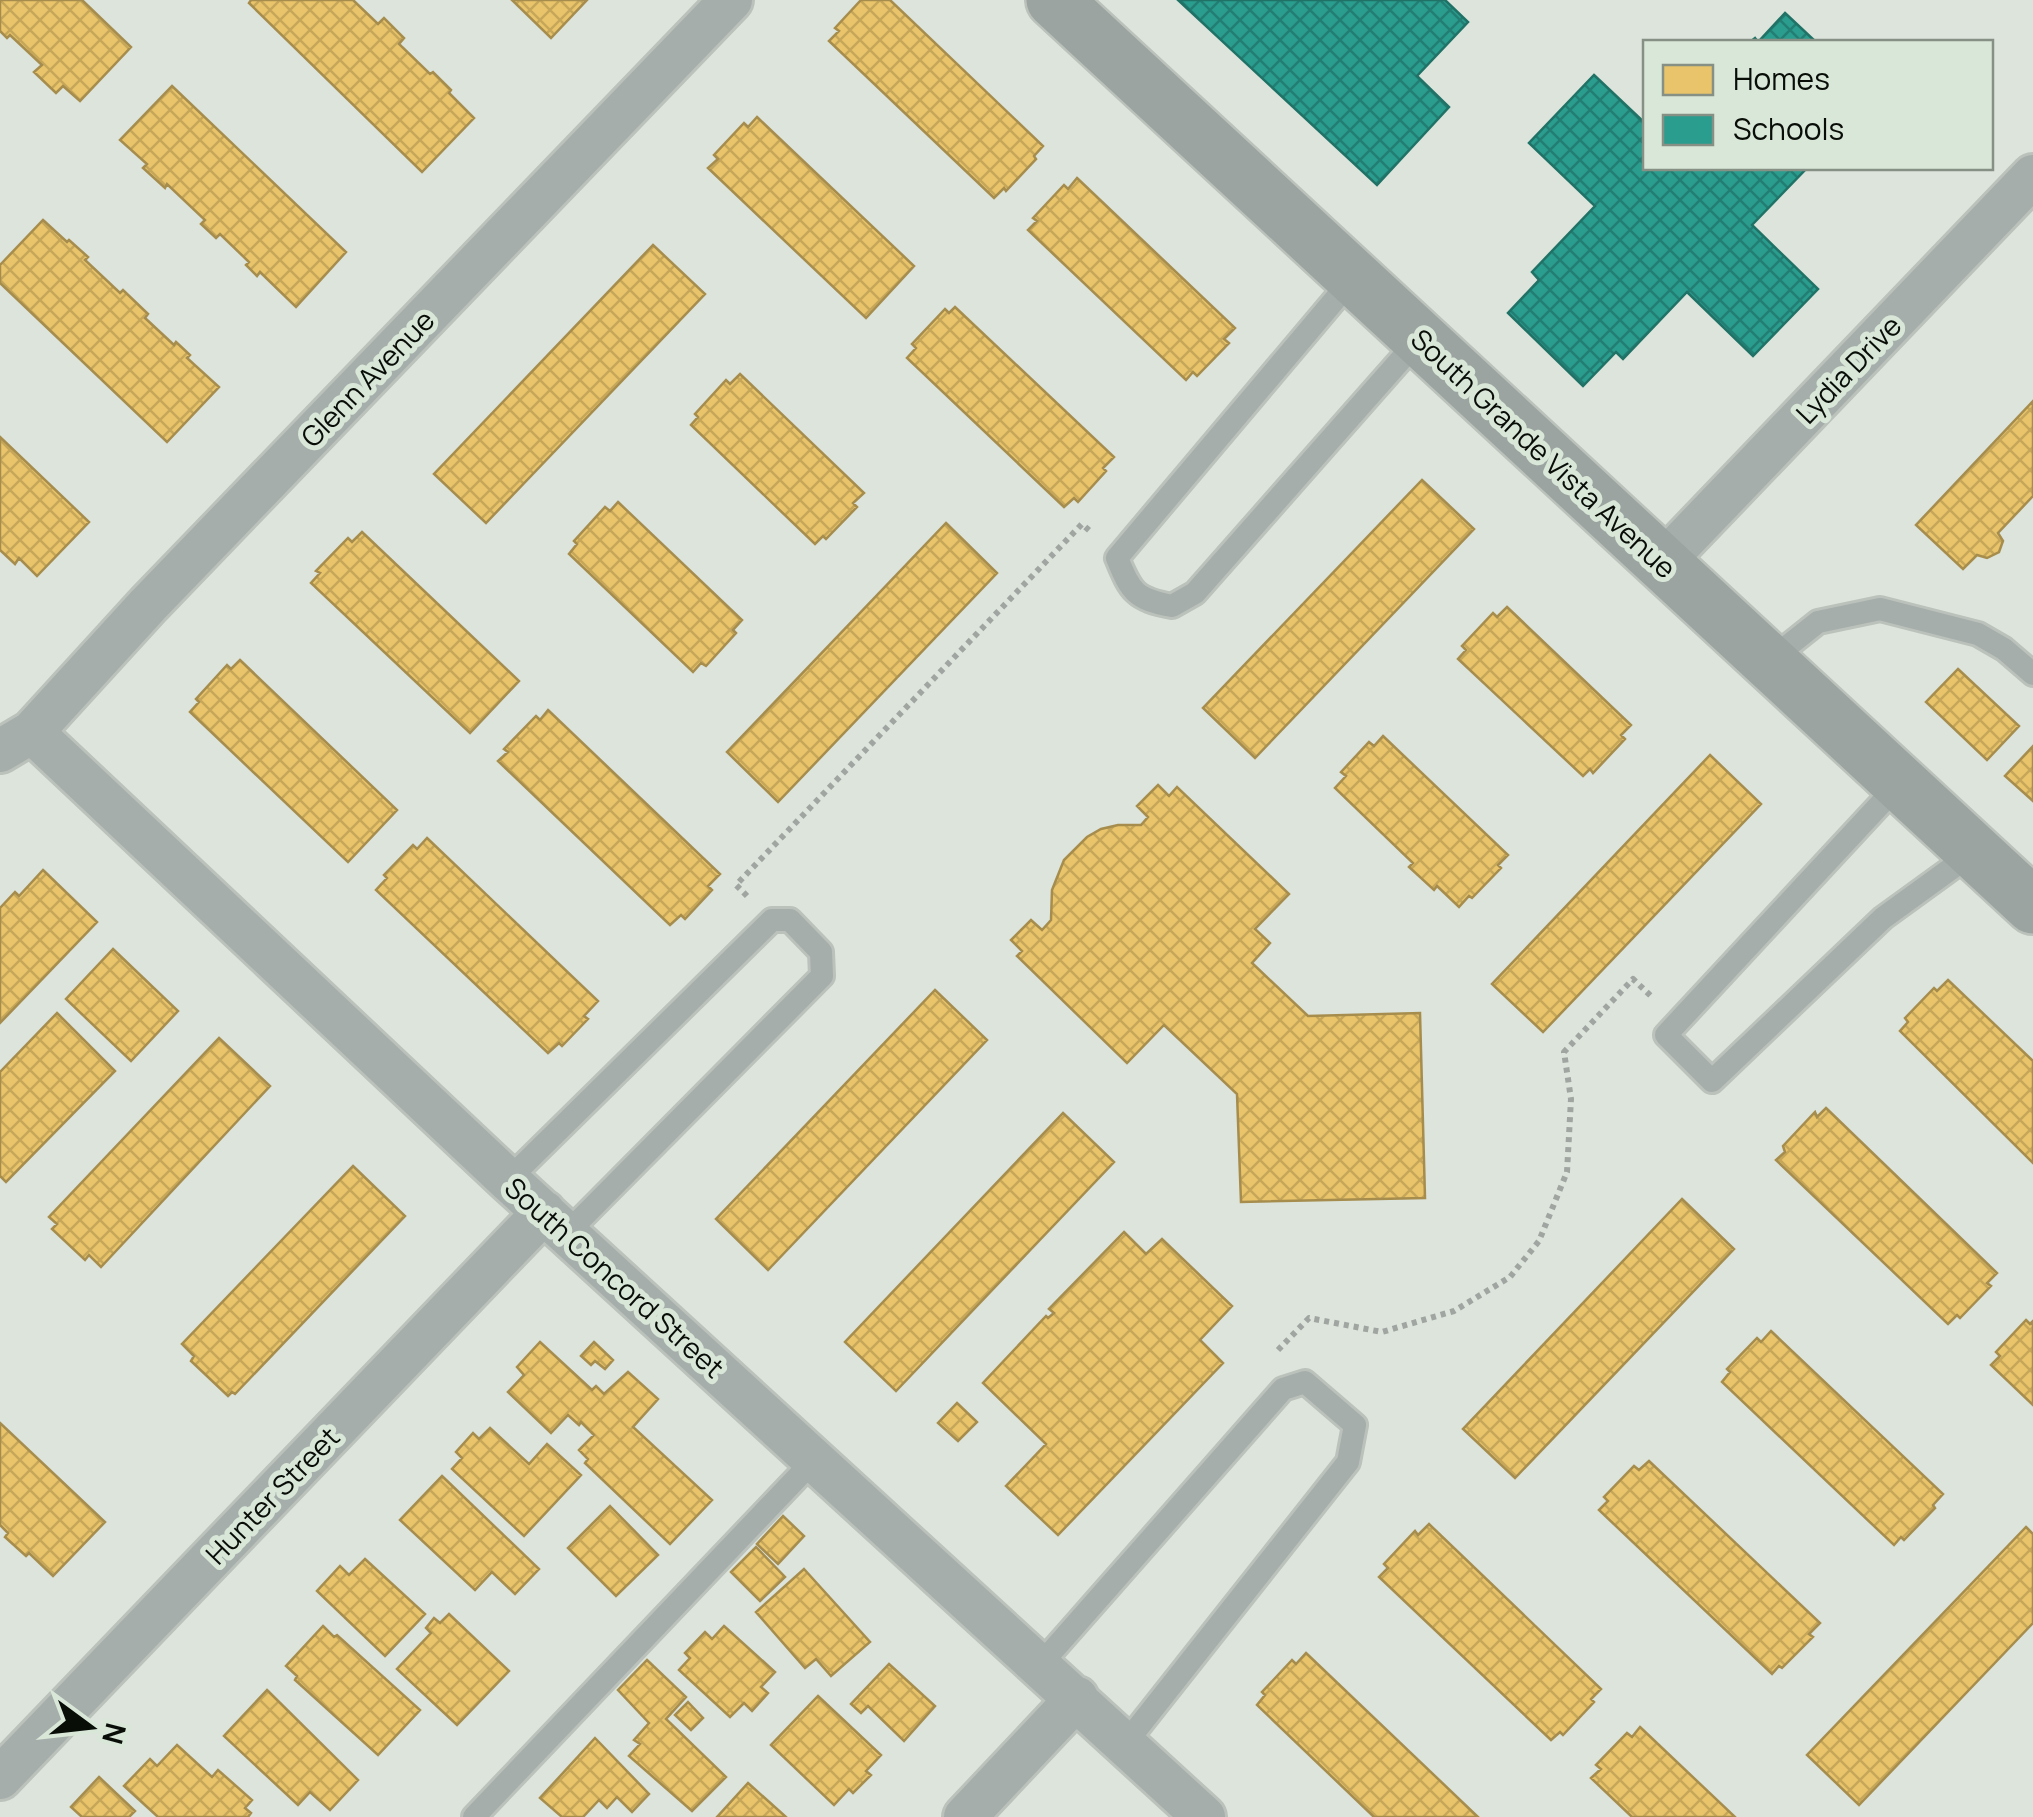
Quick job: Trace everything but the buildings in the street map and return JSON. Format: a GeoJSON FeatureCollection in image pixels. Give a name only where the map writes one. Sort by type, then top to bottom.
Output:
{"type":"FeatureCollection","features":[{"type":"Feature","properties":{"kind":"street","name":"Glenn Avenue"},"geometry":{"type":"LineString","coordinates":[[16,741],[730,0]]}},
{"type":"Feature","properties":{"kind":"street","name":"South Grande Vista Avenue"},"geometry":{"type":"LineString","coordinates":[[1054,0],[2033,906]]}},
{"type":"Feature","properties":{"kind":"street","name":"Lydia Drive"},"geometry":{"type":"LineString","coordinates":[[1662,562],[2033,176]]}},
{"type":"Feature","properties":{"kind":"street","name":"South Concord Street"},"geometry":{"type":"LineString","coordinates":[[16,741],[508,1180],[1204,1817]]}},
{"type":"Feature","properties":{"kind":"street","name":"Hunter Street"},"geometry":{"type":"LineString","coordinates":[[0,1778],[555,1223]]}},
{"type":"Feature","properties":{"kind":"street"},"geometry":{"type":"LineString","coordinates":[[964,1817],[1077,1698]]}},
{"type":"Feature","properties":{"kind":"lane"},"geometry":{"type":"LineString","coordinates":[[1354,277],[1116,558],[1126,580],[1143,601],[1172,606],[1195,593],[1420,338]]}},
{"type":"Feature","properties":{"kind":"lane"},"geometry":{"type":"LineString","coordinates":[[1768,661],[1818,622],[1880,609],[1978,634],[2004,649],[2033,674]]}},
{"type":"Feature","properties":{"kind":"lane"},"geometry":{"type":"LineString","coordinates":[[1900,784],[1666,1035],[1712,1081],[1883,918],[1974,852]]}},
{"type":"Feature","properties":{"kind":"lane"},"geometry":{"type":"LineString","coordinates":[[508,1180],[772,920],[790,920],[821,952],[822,976],[555,1223]]}},
{"type":"Feature","properties":{"kind":"lane"},"geometry":{"type":"LineString","coordinates":[[1040,1664],[1283,1388],[1305,1382],[1355,1425],[1348,1462],[1125,1744]]}},
{"type":"Feature","properties":{"kind":"lane"},"geometry":{"type":"LineString","coordinates":[[474,1817],[815,1460]]}},
{"type":"Feature","properties":{"kind":"path"},"geometry":{"type":"LineString","coordinates":[[772,920],[736,885],[1082,524],[1116,558]]}},
{"type":"Feature","properties":{"kind":"path"},"geometry":{"type":"LineString","coordinates":[[1273,1399],[1251,1378],[1309,1318],[1382,1332],[1454,1311],[1510,1276],[1539,1241],[1567,1172],[1571,1099],[1564,1052],[1633,979],[1678,1022]]}}]}
